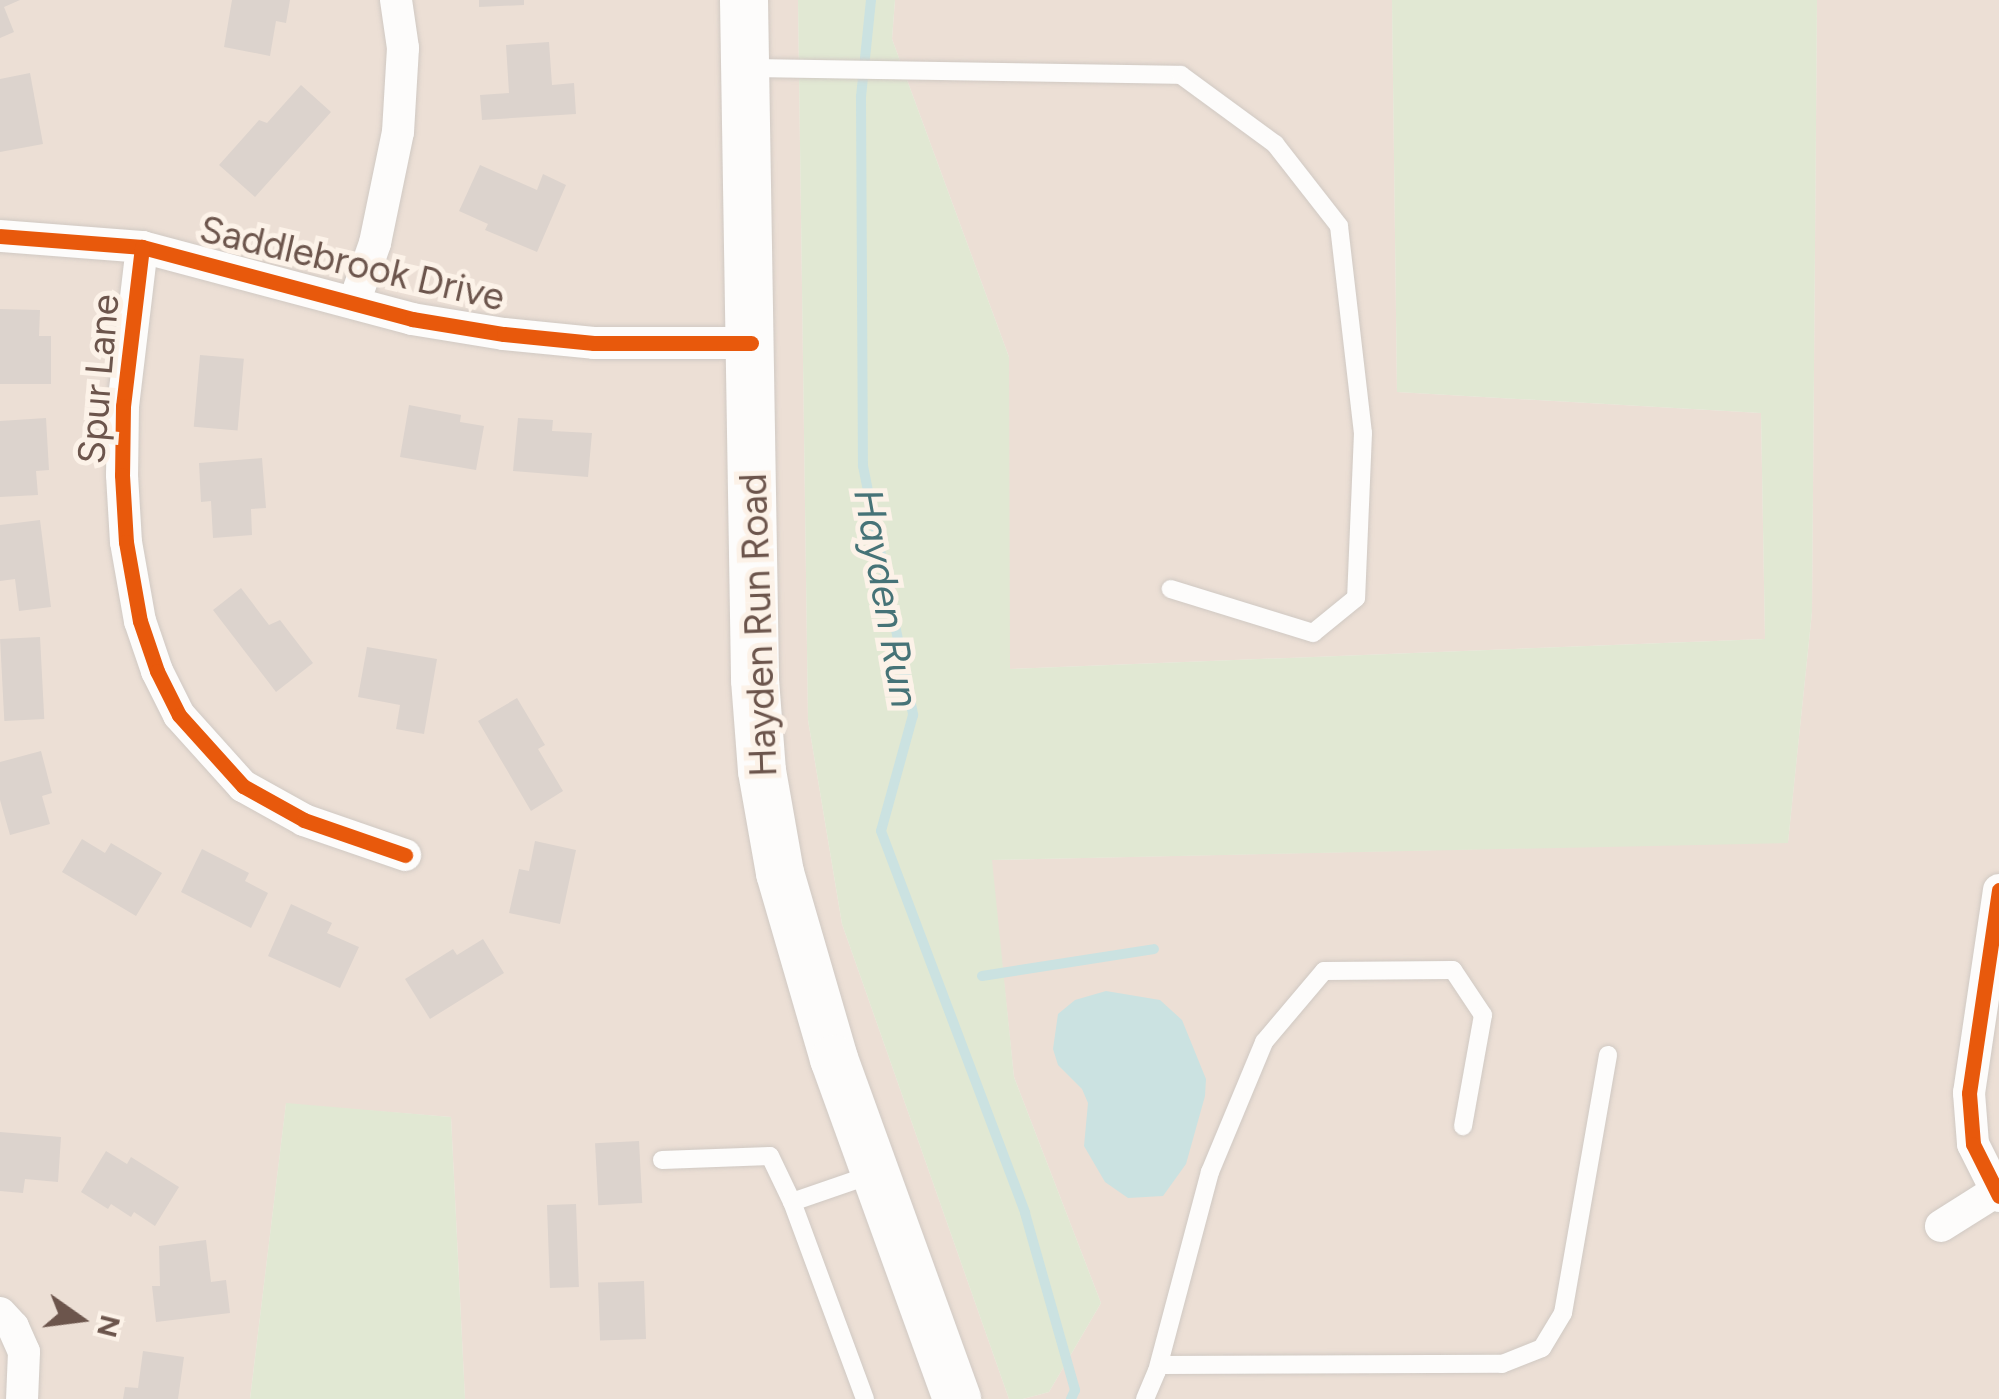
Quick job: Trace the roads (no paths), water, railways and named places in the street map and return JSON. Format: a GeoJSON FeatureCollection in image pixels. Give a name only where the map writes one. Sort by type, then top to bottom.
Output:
{"type":"FeatureCollection","features":[{"type":"Feature","properties":{"kind":"main road","name":"Hayden Run Road"},"geometry":{"type":"LineString","coordinates":[[744,0],[755,680],[762,771],[780,873],[834,1059],[956,1399]]}},
{"type":"Feature","properties":{"kind":"street"},"geometry":{"type":"LineString","coordinates":[[354,303],[375,243],[398,132],[403,48],[396,0]]}},
{"type":"Feature","properties":{"kind":"street","name":"Saddlebrook Drive"},"geometry":{"type":"LineString","coordinates":[[0,236],[142,247],[412,319],[504,334],[594,343],[751,343]]}},
{"type":"Feature","properties":{"kind":"street","name":"Spur Lane"},"geometry":{"type":"LineString","coordinates":[[142,247],[123,406],[122,475],[126,542],[140,621],[157,672],[179,714],[243,786],[304,820],[405,855]]}},
{"type":"Feature","properties":{"kind":"street"},"geometry":{"type":"LineString","coordinates":[[1941,1226],[1997,1194],[1974,1144],[1968,1093],[1999,890]]}},
{"type":"Feature","properties":{"kind":"street"},"geometry":{"type":"LineString","coordinates":[[6,1320],[24,1352],[22,1399]]}},
{"type":"Feature","properties":{"kind":"lane"},"geometry":{"type":"LineString","coordinates":[[746,68],[1181,75],[1275,144],[1339,226],[1363,433],[1356,598],[1314,633],[1170,589]]}},
{"type":"Feature","properties":{"kind":"lane"},"geometry":{"type":"LineString","coordinates":[[1145,1399],[1159,1366],[1210,1172],[1264,1042],[1324,972],[1454,970],[1482,1015],[1464,1126]]}},
{"type":"Feature","properties":{"kind":"lane"},"geometry":{"type":"LineString","coordinates":[[1159,1366],[1502,1364],[1542,1348],[1563,1313],[1608,1055]]}},
{"type":"Feature","properties":{"kind":"lane"},"geometry":{"type":"LineString","coordinates":[[662,1160],[770,1156],[792,1202],[865,1399]]}},
{"type":"Feature","properties":{"kind":"lane"},"geometry":{"type":"LineString","coordinates":[[792,1202],[876,1173]]}},
{"type":"Feature","properties":{"kind":"water"},"geometry":{"type":"Polygon","coordinates":[[[1106,991],[1160,1000],[1182,1020],[1206,1079],[1186,1164],[1163,1196],[1128,1198],[1105,1182],[1084,1146],[1088,1103],[1082,1089],[1058,1065],[1053,1049],[1058,1014],[1075,1000],[1106,991]]]}},
{"type":"Feature","properties":{"kind":"waterway","name":"Hayden Run"},"geometry":{"type":"LineString","coordinates":[[871,0],[861,97],[863,466],[913,715],[881,831],[1025,1213],[1075,1390],[1071,1399]]}},
{"type":"Feature","properties":{"kind":"waterway"},"geometry":{"type":"LineString","coordinates":[[982,976],[1154,949]]}}]}
